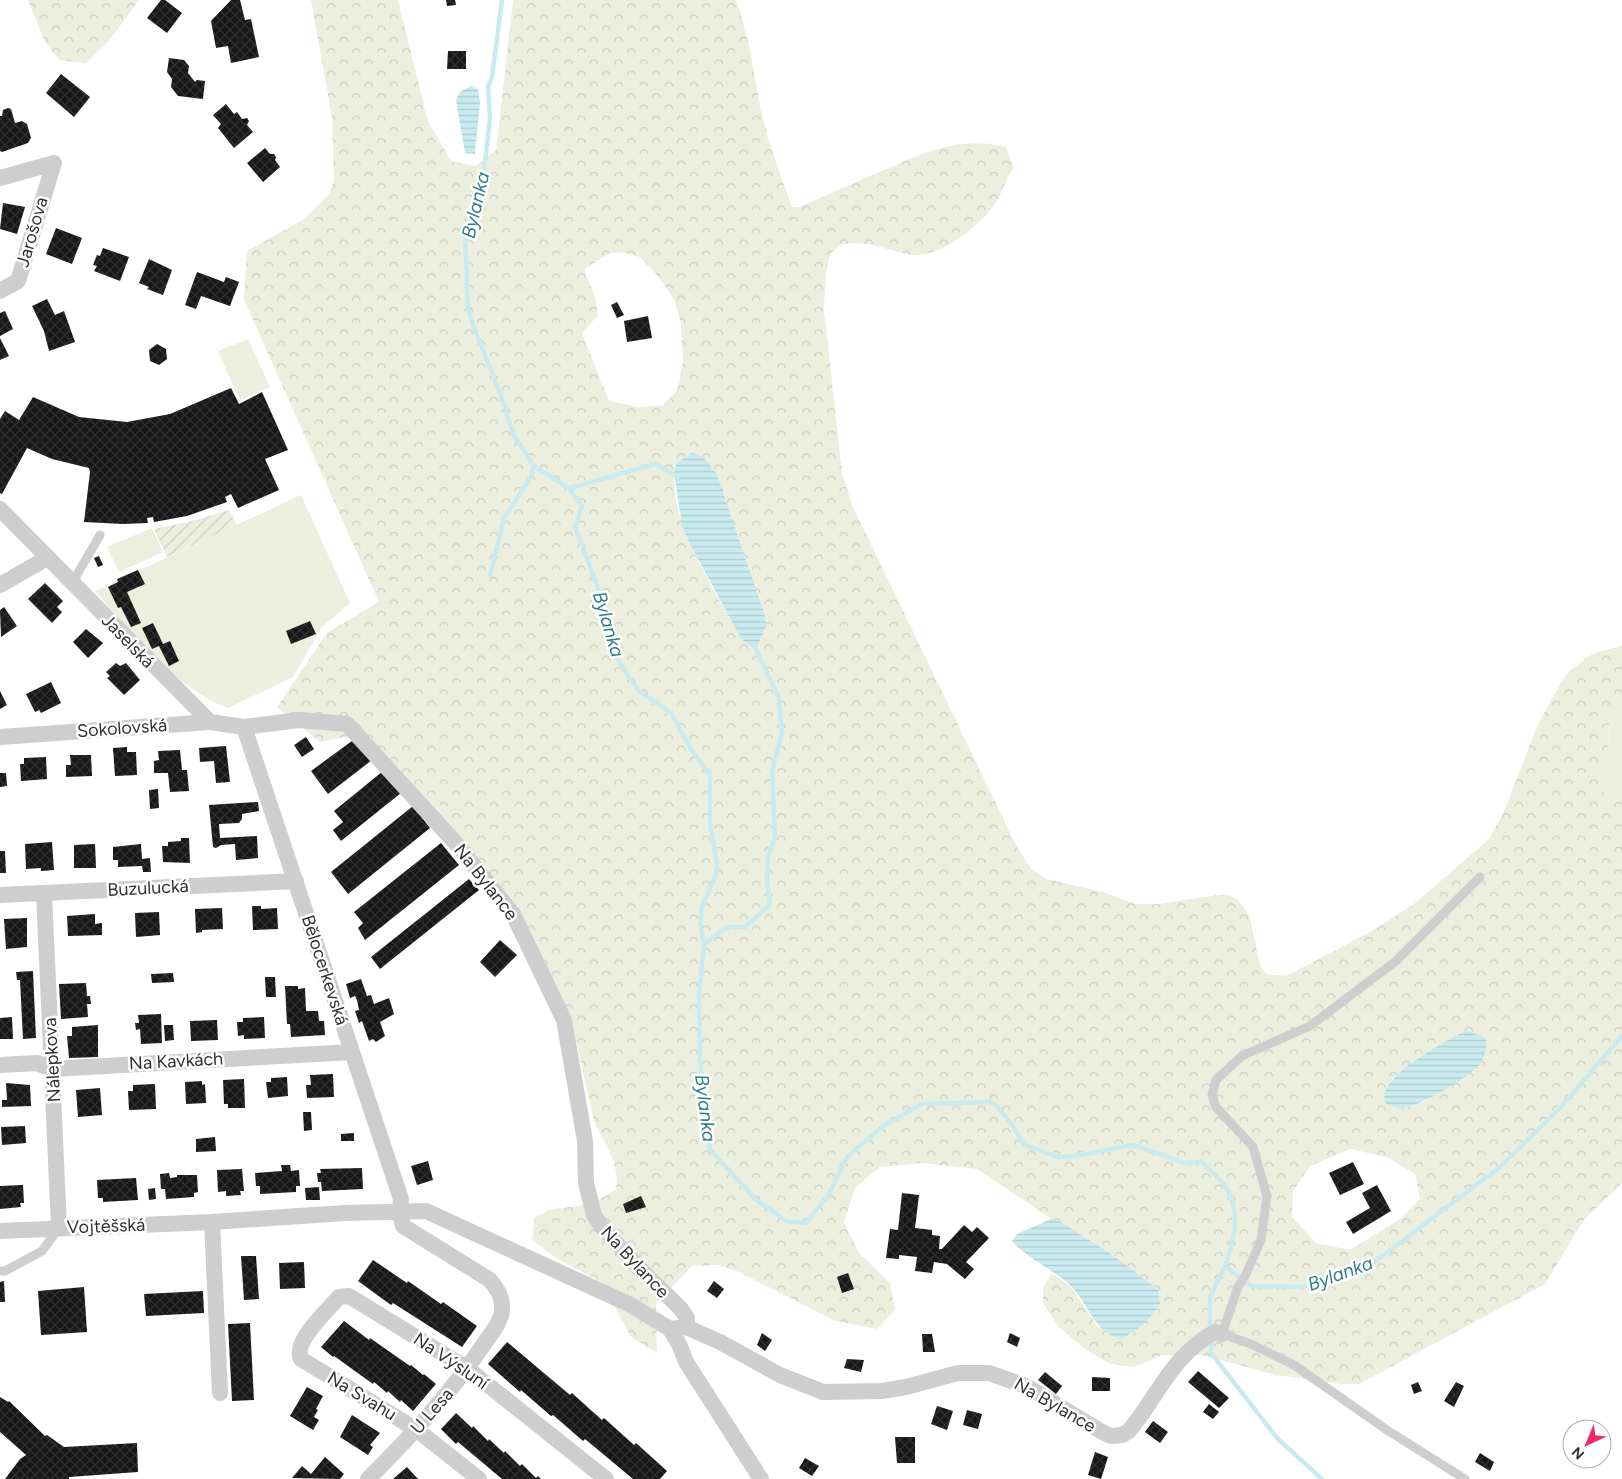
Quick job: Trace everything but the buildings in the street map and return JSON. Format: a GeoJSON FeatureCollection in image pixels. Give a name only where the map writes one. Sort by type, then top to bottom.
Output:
{"type":"FeatureCollection","features":[{"type":"Feature","properties":{"kind":"street","name":"Jarošova"},"geometry":{"type":"LineString","coordinates":[[0,178],[54,163],[18,281],[0,292]]}},
{"type":"Feature","properties":{"kind":"street","name":"Jaselská"},"geometry":{"type":"LineString","coordinates":[[0,509],[210,722]]}},
{"type":"Feature","properties":{"kind":"street"},"geometry":{"type":"LineString","coordinates":[[0,585],[48,558]]}},
{"type":"Feature","properties":{"kind":"street","name":"Na Bylance"},"geometry":{"type":"LineString","coordinates":[[244,727],[299,720],[347,724],[453,840],[513,914],[526,936],[564,1020],[585,1141],[586,1183],[594,1215],[600,1226],[636,1265],[681,1309],[687,1318],[686,1327],[720,1342],[780,1375],[814,1389],[832,1393],[882,1391],[906,1387],[958,1373],[989,1372],[1026,1386],[1092,1427],[1111,1436],[1122,1435],[1129,1431],[1181,1357],[1214,1335]]}},
{"type":"Feature","properties":{"kind":"street","name":"Sokolovská"},"geometry":{"type":"LineString","coordinates":[[0,737],[210,722],[244,727]]}},
{"type":"Feature","properties":{"kind":"street","name":"Bělocerkevská"},"geometry":{"type":"LineString","coordinates":[[244,727],[401,1199],[400,1213]]}},
{"type":"Feature","properties":{"kind":"street","name":"Buzulucká"},"geometry":{"type":"LineString","coordinates":[[0,895],[296,881]]}},
{"type":"Feature","properties":{"kind":"street","name":"Nálepkova"},"geometry":{"type":"LineString","coordinates":[[44,893],[59,1228]]}},
{"type":"Feature","properties":{"kind":"street","name":"Na Kavkách"},"geometry":{"type":"LineString","coordinates":[[0,1065],[37,1063],[52,1069],[352,1052]]}},
{"type":"Feature","properties":{"kind":"street","name":"Vojtěšská"},"geometry":{"type":"LineString","coordinates":[[0,1231],[212,1222],[344,1213],[426,1211],[631,1305],[670,1329]]}},
{"type":"Feature","properties":{"kind":"street","name":"U Lesa"},"geometry":{"type":"LineString","coordinates":[[368,1479],[417,1430],[468,1369],[500,1320],[501,1300],[499,1291],[490,1280],[402,1226],[400,1213]]}},
{"type":"Feature","properties":{"kind":"street"},"geometry":{"type":"LineString","coordinates":[[212,1222],[220,1393]]}},
{"type":"Feature","properties":{"kind":"street","name":"Na Výsluní"},"geometry":{"type":"LineString","coordinates":[[299,1348],[307,1334],[340,1297],[349,1296],[468,1369],[606,1479]]}},
{"type":"Feature","properties":{"kind":"street"},"geometry":{"type":"LineString","coordinates":[[686,1327],[670,1329],[680,1346],[686,1362],[761,1479]]}},
{"type":"Feature","properties":{"kind":"street","name":"Na Svahu"},"geometry":{"type":"LineString","coordinates":[[299,1348],[301,1359],[417,1430],[479,1479]]}},
{"type":"Feature","properties":{"kind":"lane"},"geometry":{"type":"LineString","coordinates":[[72,583],[100,535]]}},
{"type":"Feature","properties":{"kind":"lane"},"geometry":{"type":"LineString","coordinates":[[1464,1479],[1387,1430],[1294,1365],[1252,1344],[1214,1335],[1246,1274],[1261,1240],[1267,1196],[1253,1147],[1216,1107],[1212,1095],[1216,1080],[1242,1056],[1310,1026],[1396,961],[1480,877]]}},
{"type":"Feature","properties":{"kind":"lane"},"geometry":{"type":"LineString","coordinates":[[0,1271],[5,1271],[42,1251],[59,1228]]}},
{"type":"Feature","properties":{"kind":"green space"},"geometry":{"type":"Polygon","coordinates":[[[28,0],[139,0],[109,41],[86,63],[59,60],[45,42],[28,0]]]}},
{"type":"Feature","properties":{"kind":"green space"},"geometry":{"type":"Polygon","coordinates":[[[311,0],[398,0],[428,121],[451,161],[476,166],[496,150],[513,0],[736,0],[747,39],[766,131],[792,207],[799,207],[908,160],[939,149],[972,143],[1006,147],[1014,168],[998,198],[992,208],[977,224],[956,240],[933,252],[921,255],[911,255],[868,244],[850,244],[839,245],[830,255],[826,273],[824,309],[842,473],[852,505],[1016,845],[1031,869],[1047,879],[1103,892],[1135,904],[1158,904],[1229,895],[1238,900],[1249,915],[1261,968],[1266,974],[1286,976],[1372,931],[1414,904],[1488,840],[1503,814],[1538,724],[1568,673],[1587,657],[1597,652],[1622,646],[1622,698],[1609,723],[1608,751],[1598,783],[1603,792],[1622,798],[1622,1183],[1584,1220],[1545,1284],[1359,1384],[1341,1384],[1277,1375],[1201,1355],[1162,1355],[1134,1367],[1110,1364],[1082,1347],[1059,1327],[1043,1303],[1043,1287],[1052,1273],[1072,1288],[1097,1326],[1122,1339],[1146,1323],[1160,1304],[1159,1290],[1113,1255],[1061,1222],[1051,1219],[977,1169],[921,1163],[880,1167],[855,1188],[844,1222],[859,1253],[890,1283],[895,1310],[877,1329],[835,1321],[739,1272],[719,1265],[692,1266],[656,1304],[657,1353],[631,1337],[601,1282],[556,1258],[532,1240],[535,1217],[549,1210],[591,1204],[616,1190],[617,1179],[614,1161],[594,1121],[572,1022],[472,856],[366,733],[320,742],[277,707],[327,633],[379,602],[244,300],[247,251],[304,219],[328,195],[334,181],[332,118],[311,0]],[[622,252],[610,253],[584,269],[595,297],[598,315],[582,333],[609,401],[638,407],[663,405],[677,391],[683,362],[681,324],[675,301],[658,276],[640,257],[622,252]],[[676,464],[674,484],[677,506],[695,554],[741,639],[765,616],[748,571],[676,464]],[[1466,1030],[1427,1053],[1392,1079],[1421,1103],[1455,1083],[1480,1064],[1466,1030]],[[1350,1149],[1310,1166],[1293,1191],[1292,1217],[1316,1243],[1350,1250],[1400,1219],[1420,1199],[1415,1174],[1387,1157],[1350,1149]]]}},
{"type":"Feature","properties":{"kind":"green space"},"geometry":{"type":"Polygon","coordinates":[[[248,339],[270,387],[240,400],[218,351],[248,339]]]}},
{"type":"Feature","properties":{"kind":"green space"},"geometry":{"type":"Polygon","coordinates":[[[301,495],[350,603],[322,627],[293,677],[228,708],[208,699],[172,673],[139,641],[95,591],[301,495]]]}},
{"type":"Feature","properties":{"kind":"green space"},"geometry":{"type":"Polygon","coordinates":[[[229,510],[237,525],[167,557],[154,529],[188,522],[229,510]]]}},
{"type":"Feature","properties":{"kind":"green space"},"geometry":{"type":"Polygon","coordinates":[[[152,528],[163,552],[119,572],[107,547],[152,528]]]}},
{"type":"Feature","properties":{"kind":"green space"},"geometry":{"type":"Polygon","coordinates":[[[1622,698],[1622,798],[1603,792],[1598,783],[1608,751],[1609,723],[1622,698]]]}},
{"type":"Feature","properties":{"kind":"water"},"geometry":{"type":"Polygon","coordinates":[[[471,86],[478,89],[480,102],[475,154],[465,153],[456,100],[460,92],[471,86]]]}},
{"type":"Feature","properties":{"kind":"water"},"geometry":{"type":"Polygon","coordinates":[[[691,453],[700,455],[717,475],[765,616],[766,626],[756,650],[741,639],[682,526],[674,473],[676,464],[691,453]]]}},
{"type":"Feature","properties":{"kind":"water"},"geometry":{"type":"Polygon","coordinates":[[[1466,1030],[1486,1038],[1484,1055],[1480,1064],[1475,1069],[1444,1090],[1411,1106],[1399,1108],[1385,1103],[1385,1093],[1391,1082],[1401,1071],[1429,1051],[1466,1030]]]}},
{"type":"Feature","properties":{"kind":"water"},"geometry":{"type":"Polygon","coordinates":[[[1051,1219],[1061,1222],[1113,1255],[1159,1290],[1160,1304],[1146,1323],[1122,1339],[1113,1336],[1105,1331],[1093,1318],[1079,1296],[1067,1282],[1012,1241],[1017,1234],[1051,1219]]]}},
{"type":"Feature","properties":{"kind":"waterway","name":"Bylanka"},"geometry":{"type":"LineString","coordinates":[[502,0],[492,77],[488,87],[490,118],[485,163],[465,236],[468,307],[473,325],[501,395],[514,436],[534,466],[569,488],[582,506],[575,527],[616,635],[615,654],[639,691],[671,713],[692,751],[710,775],[710,823],[717,862],[716,875],[702,907],[700,924],[704,944],[699,995],[700,1061],[710,1149],[755,1199],[786,1221],[806,1223],[829,1194],[847,1157],[883,1126],[922,1104],[990,1102],[997,1106],[1012,1125],[1024,1145],[1058,1157],[1076,1156],[1133,1145],[1185,1163],[1202,1162],[1221,1180],[1231,1196],[1235,1216],[1233,1237],[1225,1266],[1251,1286],[1302,1287],[1376,1261],[1500,1167],[1559,1109],[1622,1036]]}},
{"type":"Feature","properties":{"kind":"waterway"},"geometry":{"type":"LineString","coordinates":[[569,488],[655,464],[678,477]]}},
{"type":"Feature","properties":{"kind":"waterway"},"geometry":{"type":"LineString","coordinates":[[490,576],[504,518],[531,477],[534,466]]}},
{"type":"Feature","properties":{"kind":"waterway"},"geometry":{"type":"LineString","coordinates":[[704,944],[727,927],[745,927],[770,904],[767,882],[768,856],[775,837],[772,771],[782,733],[779,698],[754,646]]}},
{"type":"Feature","properties":{"kind":"waterway"},"geometry":{"type":"LineString","coordinates":[[1210,1330],[1210,1297],[1225,1266]]}},
{"type":"Feature","properties":{"kind":"waterway"},"geometry":{"type":"LineString","coordinates":[[1211,1340],[1211,1353],[1278,1439],[1322,1479]]}}]}
